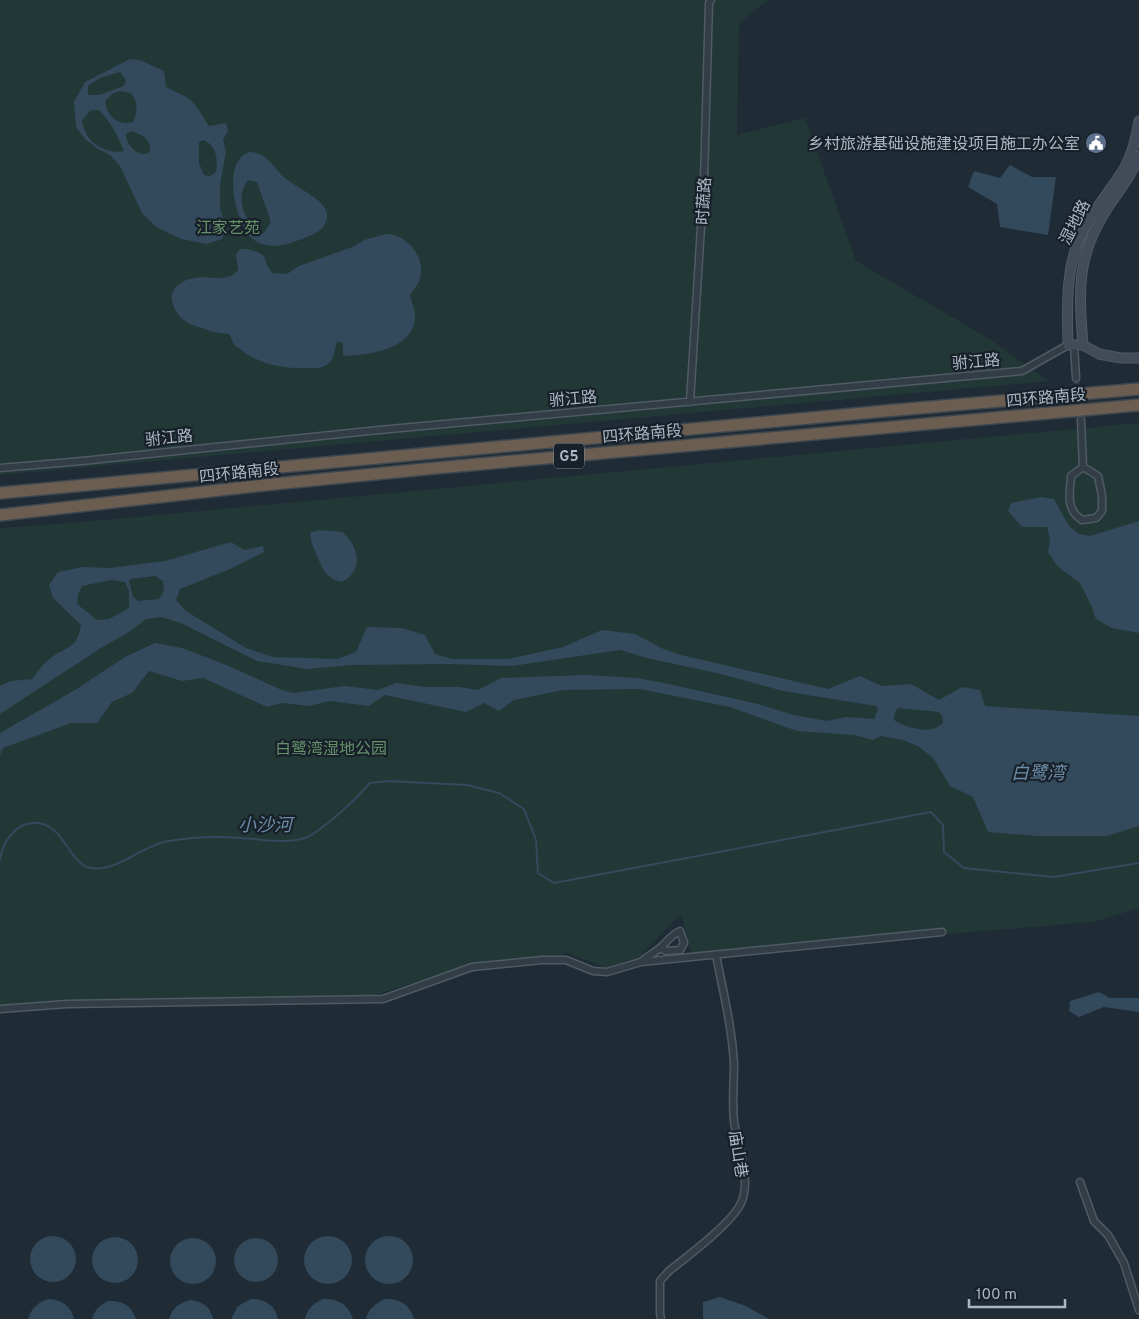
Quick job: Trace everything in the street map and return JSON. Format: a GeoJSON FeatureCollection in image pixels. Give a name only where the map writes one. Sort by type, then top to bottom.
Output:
{"type":"FeatureCollection","features":[{"type":"Feature","properties":{"kind":"highway","name":"四环路南段"},"geometry":{"type":"LineString","coordinates":[[0,493],[1139,389]]}},
{"type":"Feature","properties":{"kind":"highway","name":"四环路南段"},"geometry":{"type":"LineString","coordinates":[[0,515],[427,469],[1139,405]]}},
{"type":"Feature","properties":{"kind":"street","name":"时蔬路"},"geometry":{"type":"LineString","coordinates":[[690,402],[704,179],[709,3],[711,0]]}},
{"type":"Feature","properties":{"kind":"street","name":"湿地路"},"geometry":{"type":"LineString","coordinates":[[1075,345],[1067,296],[1069,276],[1076,249],[1083,230],[1123,171],[1131,154],[1139,121]]}},
{"type":"Feature","properties":{"kind":"street","name":"湿地路"},"geometry":{"type":"LineString","coordinates":[[1075,345],[1082,271],[1089,241],[1139,156]]}},
{"type":"Feature","properties":{"kind":"street","name":"驸江路"},"geometry":{"type":"LineString","coordinates":[[0,468],[379,430],[1022,372],[1075,345]]}},
{"type":"Feature","properties":{"kind":"street"},"geometry":{"type":"LineString","coordinates":[[1076,378],[1075,345],[1099,354],[1120,358],[1139,358]]}},
{"type":"Feature","properties":{"kind":"street"},"geometry":{"type":"LineString","coordinates":[[1081,420],[1082,467]]}},
{"type":"Feature","properties":{"kind":"street"},"geometry":{"type":"LineString","coordinates":[[1082,467],[1098,476],[1102,496],[1102,511],[1096,518],[1082,520],[1075,515],[1069,502],[1071,476],[1082,467]]}},
{"type":"Feature","properties":{"kind":"street"},"geometry":{"type":"LineString","coordinates":[[0,1009],[67,1004],[383,999],[472,967],[542,960],[566,960],[593,971],[608,972],[641,962],[942,932]]}},
{"type":"Feature","properties":{"kind":"street"},"geometry":{"type":"LineString","coordinates":[[641,962],[660,948]]}},
{"type":"Feature","properties":{"kind":"street","name":"庙山巷"},"geometry":{"type":"LineString","coordinates":[[661,1319],[660,1281],[734,1215],[742,1203],[744,1191],[744,1174],[734,1122],[732,1088],[734,1064],[727,1010],[716,955]]}},
{"type":"Feature","properties":{"kind":"street"},"geometry":{"type":"LineString","coordinates":[[1080,1182],[1094,1220],[1108,1235],[1124,1262],[1139,1310]]}},
{"type":"Feature","properties":{"kind":"green space","name":"江家艺苑"},"geometry":{"type":"Polygon","coordinates":[[[0,0],[768,0],[739,23],[737,135],[805,118],[856,261],[988,338],[1049,381],[0,475],[0,0]]]}},
{"type":"Feature","properties":{"kind":"green space","name":"白鹭湾湿地公园"},"geometry":{"type":"Polygon","coordinates":[[[1139,423],[1139,908],[1093,922],[692,955],[681,914],[636,960],[607,968],[567,953],[554,957],[473,964],[375,995],[67,1000],[0,1006],[0,528],[82,522],[1139,423]]]}},
{"type":"Feature","properties":{"kind":"water"},"geometry":{"type":"Polygon","coordinates":[[[130,59],[140,60],[164,71],[166,87],[189,99],[209,126],[226,123],[228,131],[223,140],[226,152],[220,185],[220,209],[226,227],[222,239],[207,244],[181,239],[156,227],[142,213],[120,166],[110,155],[85,139],[76,127],[74,102],[85,82],[130,59]],[[120,72],[100,78],[88,86],[88,95],[99,95],[124,86],[126,80],[120,72]],[[120,91],[112,94],[105,101],[111,116],[123,123],[133,122],[136,107],[131,93],[120,91]],[[99,110],[90,111],[82,120],[91,140],[96,145],[109,151],[124,151],[103,114],[99,110]],[[131,131],[126,134],[134,150],[142,154],[150,152],[147,140],[139,134],[131,131]],[[203,140],[199,142],[199,163],[204,175],[210,176],[216,172],[216,153],[208,142],[203,140]]]}},
{"type":"Feature","properties":{"kind":"water"},"geometry":{"type":"Polygon","coordinates":[[[249,152],[262,155],[283,176],[313,196],[327,212],[326,222],[323,227],[312,235],[282,245],[261,244],[254,240],[247,233],[241,222],[234,194],[233,180],[235,168],[240,158],[249,152]],[[248,180],[242,194],[242,201],[245,215],[258,234],[264,233],[271,222],[257,182],[248,180]]]}},
{"type":"Feature","properties":{"kind":"water"},"geometry":{"type":"Polygon","coordinates":[[[1010,165],[1032,177],[1056,177],[1048,235],[1000,227],[997,204],[968,187],[974,171],[1000,178],[1010,165]]]}},
{"type":"Feature","properties":{"kind":"water"},"geometry":{"type":"Polygon","coordinates":[[[386,234],[394,235],[408,242],[417,255],[421,270],[420,278],[410,295],[415,312],[413,326],[401,342],[391,348],[368,354],[347,356],[343,355],[343,343],[337,342],[332,359],[324,366],[297,368],[279,366],[253,358],[245,353],[236,346],[229,334],[213,332],[187,322],[176,312],[172,301],[173,292],[178,285],[185,281],[200,277],[223,278],[234,274],[238,270],[236,254],[239,250],[246,249],[264,256],[272,273],[287,274],[299,266],[355,246],[364,240],[386,234]]]}},
{"type":"Feature","properties":{"kind":"water"},"geometry":{"type":"Polygon","coordinates":[[[1041,497],[1054,499],[1069,526],[1079,534],[1090,536],[1139,521],[1139,633],[1112,628],[1096,619],[1080,583],[1058,567],[1048,552],[1050,539],[1047,527],[1022,527],[1008,511],[1011,503],[1041,497]]]}},
{"type":"Feature","properties":{"kind":"water"},"geometry":{"type":"Polygon","coordinates":[[[319,530],[343,532],[353,545],[357,558],[356,565],[354,571],[342,582],[327,575],[312,545],[310,533],[319,530]]]}},
{"type":"Feature","properties":{"kind":"water","name":"白鹭湾"},"geometry":{"type":"Polygon","coordinates":[[[231,542],[244,550],[263,546],[264,552],[230,569],[180,589],[176,600],[186,611],[246,648],[273,657],[337,659],[356,652],[367,627],[402,628],[425,635],[435,654],[452,659],[508,659],[563,647],[602,630],[635,634],[661,648],[681,655],[828,689],[860,676],[882,686],[911,684],[939,700],[962,687],[980,690],[985,706],[1139,716],[1139,826],[1107,836],[1038,836],[988,832],[973,797],[950,786],[933,758],[918,746],[903,740],[881,736],[873,740],[854,735],[797,731],[730,707],[640,689],[563,690],[514,700],[499,711],[484,703],[466,712],[385,695],[369,706],[329,701],[310,706],[282,703],[267,707],[203,678],[182,681],[149,671],[132,693],[112,702],[97,723],[71,723],[3,748],[0,755],[0,733],[75,690],[125,657],[155,643],[182,648],[293,693],[345,686],[378,690],[396,683],[425,687],[459,687],[478,690],[501,678],[586,675],[637,678],[669,684],[758,704],[793,715],[827,721],[846,717],[874,719],[878,710],[876,706],[783,691],[620,650],[512,666],[449,664],[351,665],[307,669],[257,661],[183,624],[162,617],[146,619],[129,632],[101,648],[0,714],[0,686],[11,681],[32,679],[47,661],[73,644],[79,634],[81,625],[53,598],[49,585],[58,572],[83,567],[110,568],[165,561],[231,542]],[[155,576],[131,579],[129,581],[133,597],[139,601],[159,599],[164,591],[163,581],[155,576]],[[111,580],[82,586],[78,594],[77,604],[97,620],[109,619],[129,608],[129,591],[125,582],[111,580]],[[898,708],[895,712],[894,720],[912,728],[933,729],[943,722],[939,712],[898,708]]]}},
{"type":"Feature","properties":{"kind":"water"},"geometry":{"type":"Polygon","coordinates":[[[1099,992],[1110,998],[1139,998],[1139,1012],[1104,1007],[1079,1017],[1069,1011],[1070,1001],[1099,992]]]}},
{"type":"Feature","properties":{"kind":"water"},"geometry":{"type":"Polygon","coordinates":[[[48,1236],[58,1236],[72,1246],[76,1259],[72,1272],[66,1278],[58,1282],[48,1282],[34,1272],[30,1264],[30,1254],[40,1240],[48,1236]]]}},
{"type":"Feature","properties":{"kind":"water"},"geometry":{"type":"Polygon","coordinates":[[[323,1236],[333,1236],[345,1243],[352,1255],[352,1265],[345,1277],[333,1284],[323,1284],[315,1280],[308,1273],[304,1265],[304,1255],[308,1247],[315,1240],[323,1236]]]}},
{"type":"Feature","properties":{"kind":"water"},"geometry":{"type":"Polygon","coordinates":[[[384,1236],[394,1236],[406,1243],[413,1255],[413,1265],[406,1277],[394,1284],[384,1284],[376,1280],[369,1273],[365,1265],[365,1255],[369,1247],[376,1240],[384,1236]]]}},
{"type":"Feature","properties":{"kind":"water"},"geometry":{"type":"Polygon","coordinates":[[[110,1237],[120,1237],[134,1247],[138,1260],[134,1273],[128,1279],[120,1283],[110,1283],[96,1273],[92,1265],[92,1255],[102,1241],[110,1237]]]}},
{"type":"Feature","properties":{"kind":"water"},"geometry":{"type":"Polygon","coordinates":[[[189,1238],[197,1238],[206,1242],[212,1248],[216,1261],[212,1274],[206,1280],[197,1284],[189,1284],[180,1280],[174,1274],[170,1265],[170,1257],[174,1248],[180,1242],[189,1238]]]}},
{"type":"Feature","properties":{"kind":"water"},"geometry":{"type":"Polygon","coordinates":[[[256,1238],[268,1242],[274,1248],[278,1260],[274,1272],[268,1278],[256,1282],[244,1278],[238,1272],[234,1260],[238,1248],[244,1242],[256,1238]]]}},
{"type":"Feature","properties":{"kind":"water"},"geometry":{"type":"Polygon","coordinates":[[[720,1297],[746,1306],[769,1319],[703,1319],[703,1302],[720,1297]]]}},
{"type":"Feature","properties":{"kind":"water"},"geometry":{"type":"Polygon","coordinates":[[[49,1299],[65,1304],[71,1311],[74,1319],[28,1319],[36,1306],[49,1299]]]}},
{"type":"Feature","properties":{"kind":"water"},"geometry":{"type":"Polygon","coordinates":[[[251,1299],[261,1300],[269,1304],[277,1314],[278,1319],[231,1319],[238,1306],[251,1299]]]}},
{"type":"Feature","properties":{"kind":"water"},"geometry":{"type":"Polygon","coordinates":[[[322,1299],[342,1303],[348,1309],[353,1319],[305,1319],[311,1307],[322,1299]]]}},
{"type":"Feature","properties":{"kind":"water"},"geometry":{"type":"Polygon","coordinates":[[[384,1299],[403,1303],[410,1309],[414,1319],[366,1319],[372,1307],[384,1299]]]}},
{"type":"Feature","properties":{"kind":"water"},"geometry":{"type":"Polygon","coordinates":[[[190,1300],[205,1305],[213,1319],[169,1319],[176,1306],[190,1300]]]}},
{"type":"Feature","properties":{"kind":"water"},"geometry":{"type":"Polygon","coordinates":[[[108,1301],[126,1305],[136,1319],[92,1319],[98,1308],[108,1301]]]}},
{"type":"Feature","properties":{"kind":"waterway","name":"小沙河"},"geometry":{"type":"LineString","coordinates":[[0,860],[7,839],[18,829],[31,823],[39,823],[55,831],[77,860],[91,868],[110,866],[159,843],[178,840],[231,837],[291,841],[310,836],[327,824],[370,783],[388,781],[467,785],[499,793],[524,809],[536,840],[538,873],[554,883],[931,812],[943,825],[944,852],[964,868],[1054,877],[1139,863]]}},
{"type":"Feature","properties":{"kind":"tunnel"},"geometry":{"type":"LineString","coordinates":[[1076,378],[1080,412]]}},
{"type":"Feature","properties":{"kind":"place","name":"乡村旅游基础设施建设项目施工办公室"},"geometry":{"type":"Point","coordinates":[1096,143]}}]}
